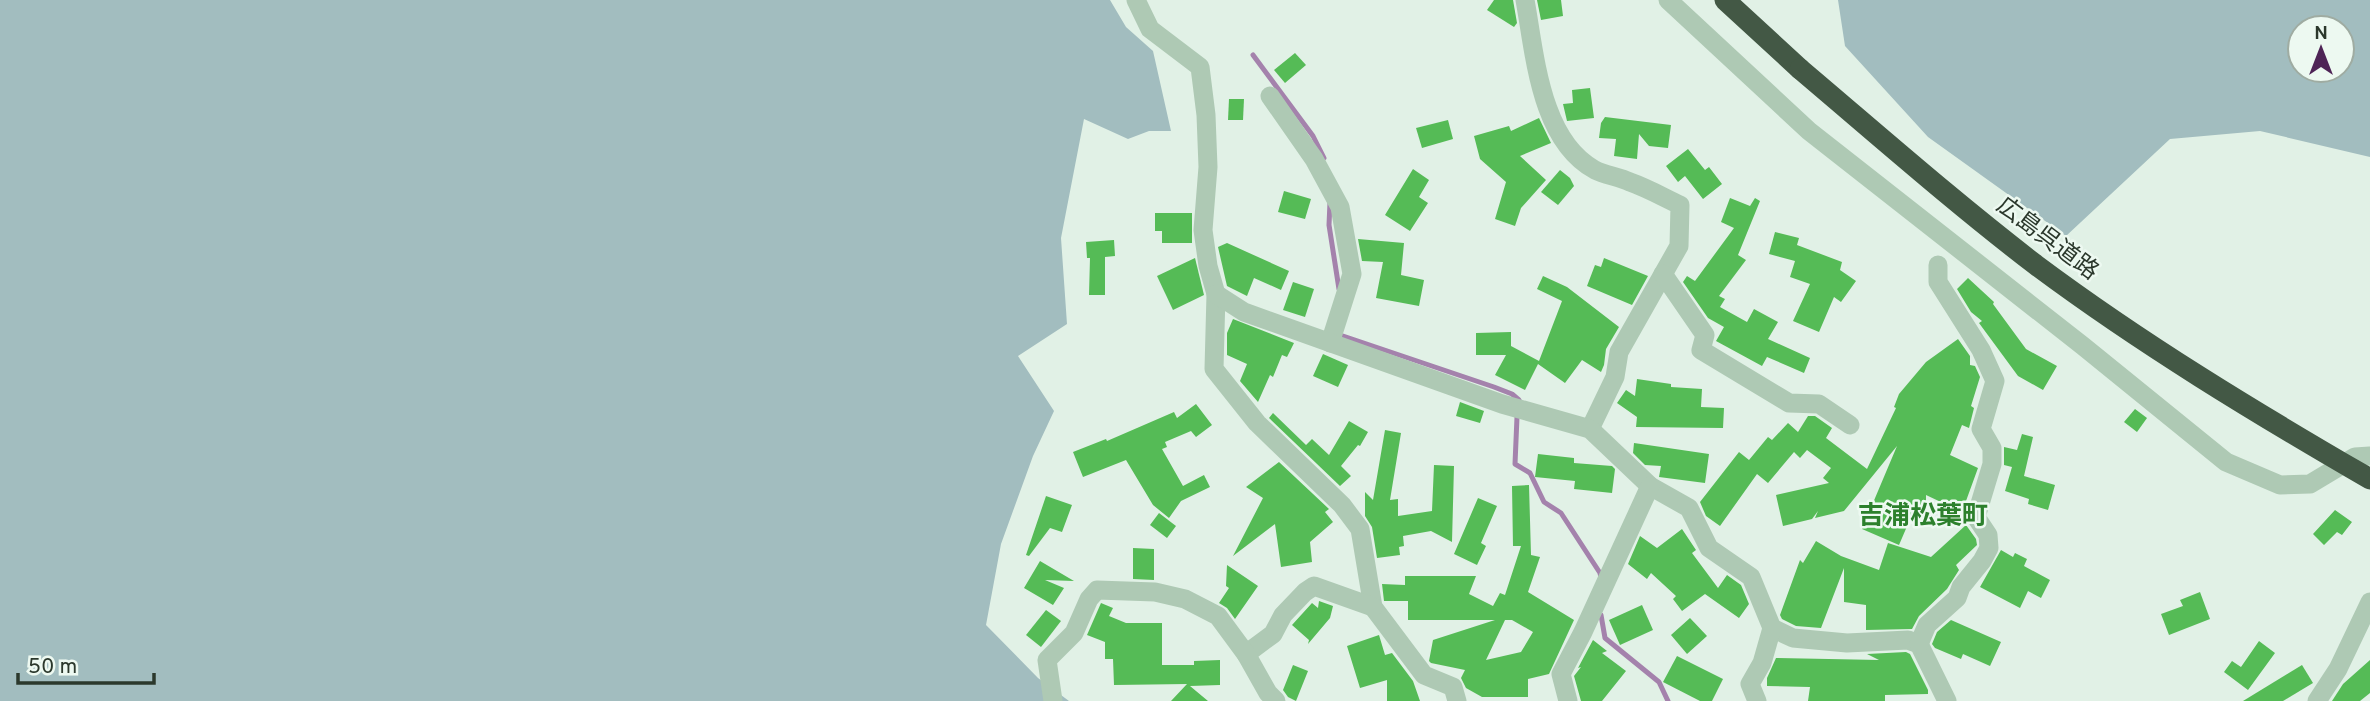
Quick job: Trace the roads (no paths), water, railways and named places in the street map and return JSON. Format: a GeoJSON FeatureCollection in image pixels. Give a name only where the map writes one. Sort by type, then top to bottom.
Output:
{"type":"FeatureCollection","features":[{"type":"Feature","properties":{"kind":"highway","name":"広島呉道路"},"geometry":{"type":"LineString","coordinates":[[1725,0],[1800,69],[1934,184],[2038,265],[2202,378],[2370,479]]}},
{"type":"Feature","properties":{"kind":"street"},"geometry":{"type":"LineString","coordinates":[[1136,0],[1150,29],[1199,67],[1206,115],[1208,167],[1203,230],[1208,266],[1216,294],[1214,369],[1256,423],[1342,505],[1360,528],[1373,607],[1423,676],[1453,687],[1457,701]]}},
{"type":"Feature","properties":{"kind":"street"},"geometry":{"type":"LineString","coordinates":[[1525,0],[1550,117],[1570,151],[1595,170],[1632,182],[1680,205],[1679,246],[1619,352],[1615,377],[1590,429]]}},
{"type":"Feature","properties":{"kind":"street"},"geometry":{"type":"LineString","coordinates":[[1668,0],[1810,131],[2084,346],[2226,462],[2280,485],[2310,484],[2356,457],[2370,456]]}},
{"type":"Feature","properties":{"kind":"street"},"geometry":{"type":"LineString","coordinates":[[1270,96],[1314,159],[1340,207],[1352,274],[1331,343]]}},
{"type":"Feature","properties":{"kind":"street"},"geometry":{"type":"LineString","coordinates":[[1919,644],[1927,625],[1956,598],[1989,548],[1989,535],[1976,517],[1992,464],[1992,448],[1981,429],[1995,381],[1981,350],[1938,282],[1938,265]]}},
{"type":"Feature","properties":{"kind":"street"},"geometry":{"type":"LineString","coordinates":[[1663,274],[1705,335],[1701,350],[1789,402],[1819,404],[1850,425]]}},
{"type":"Feature","properties":{"kind":"street"},"geometry":{"type":"LineString","coordinates":[[1216,294],[1244,312],[1502,404],[1590,429],[1650,486],[1689,508],[1709,548],[1751,577],[1772,628],[1762,663],[1750,684],[1757,701]]}},
{"type":"Feature","properties":{"kind":"street"},"geometry":{"type":"LineString","coordinates":[[1568,701],[1561,674],[1650,486]]}},
{"type":"Feature","properties":{"kind":"street"},"geometry":{"type":"LineString","coordinates":[[1245,654],[1273,634],[1283,615],[1314,586],[1373,607]]}},
{"type":"Feature","properties":{"kind":"street"},"geometry":{"type":"LineString","coordinates":[[1053,701],[1047,660],[1074,633],[1089,599],[1097,590],[1155,592],[1185,599],[1218,616],[1276,701]]}},
{"type":"Feature","properties":{"kind":"street"},"geometry":{"type":"LineString","coordinates":[[2317,701],[2338,669],[2370,602]]}},
{"type":"Feature","properties":{"kind":"street"},"geometry":{"type":"LineString","coordinates":[[1772,628],[1793,638],[1847,643],[1908,640],[1919,644],[1947,701]]}},
{"type":"Feature","properties":{"kind":"waterway"},"geometry":{"type":"LineString","coordinates":[[1253,55],[1313,136],[1324,158]]}},
{"type":"Feature","properties":{"kind":"waterway"},"geometry":{"type":"LineString","coordinates":[[1330,202],[1329,225],[1339,289]]}},
{"type":"Feature","properties":{"kind":"waterway"},"geometry":{"type":"LineString","coordinates":[[1343,336],[1494,387],[1519,400]]}},
{"type":"Feature","properties":{"kind":"waterway"},"geometry":{"type":"LineString","coordinates":[[1517,417],[1515,464],[1530,473],[1544,502],[1561,513],[1601,578]]}},
{"type":"Feature","properties":{"kind":"waterway"},"geometry":{"type":"LineString","coordinates":[[1601,615],[1605,638],[1659,682],[1668,701]]}},
{"type":"Feature","properties":{"kind":"district","name":"吉浦松葉町"},"geometry":{"type":"Point","coordinates":[1923,515]}}]}
